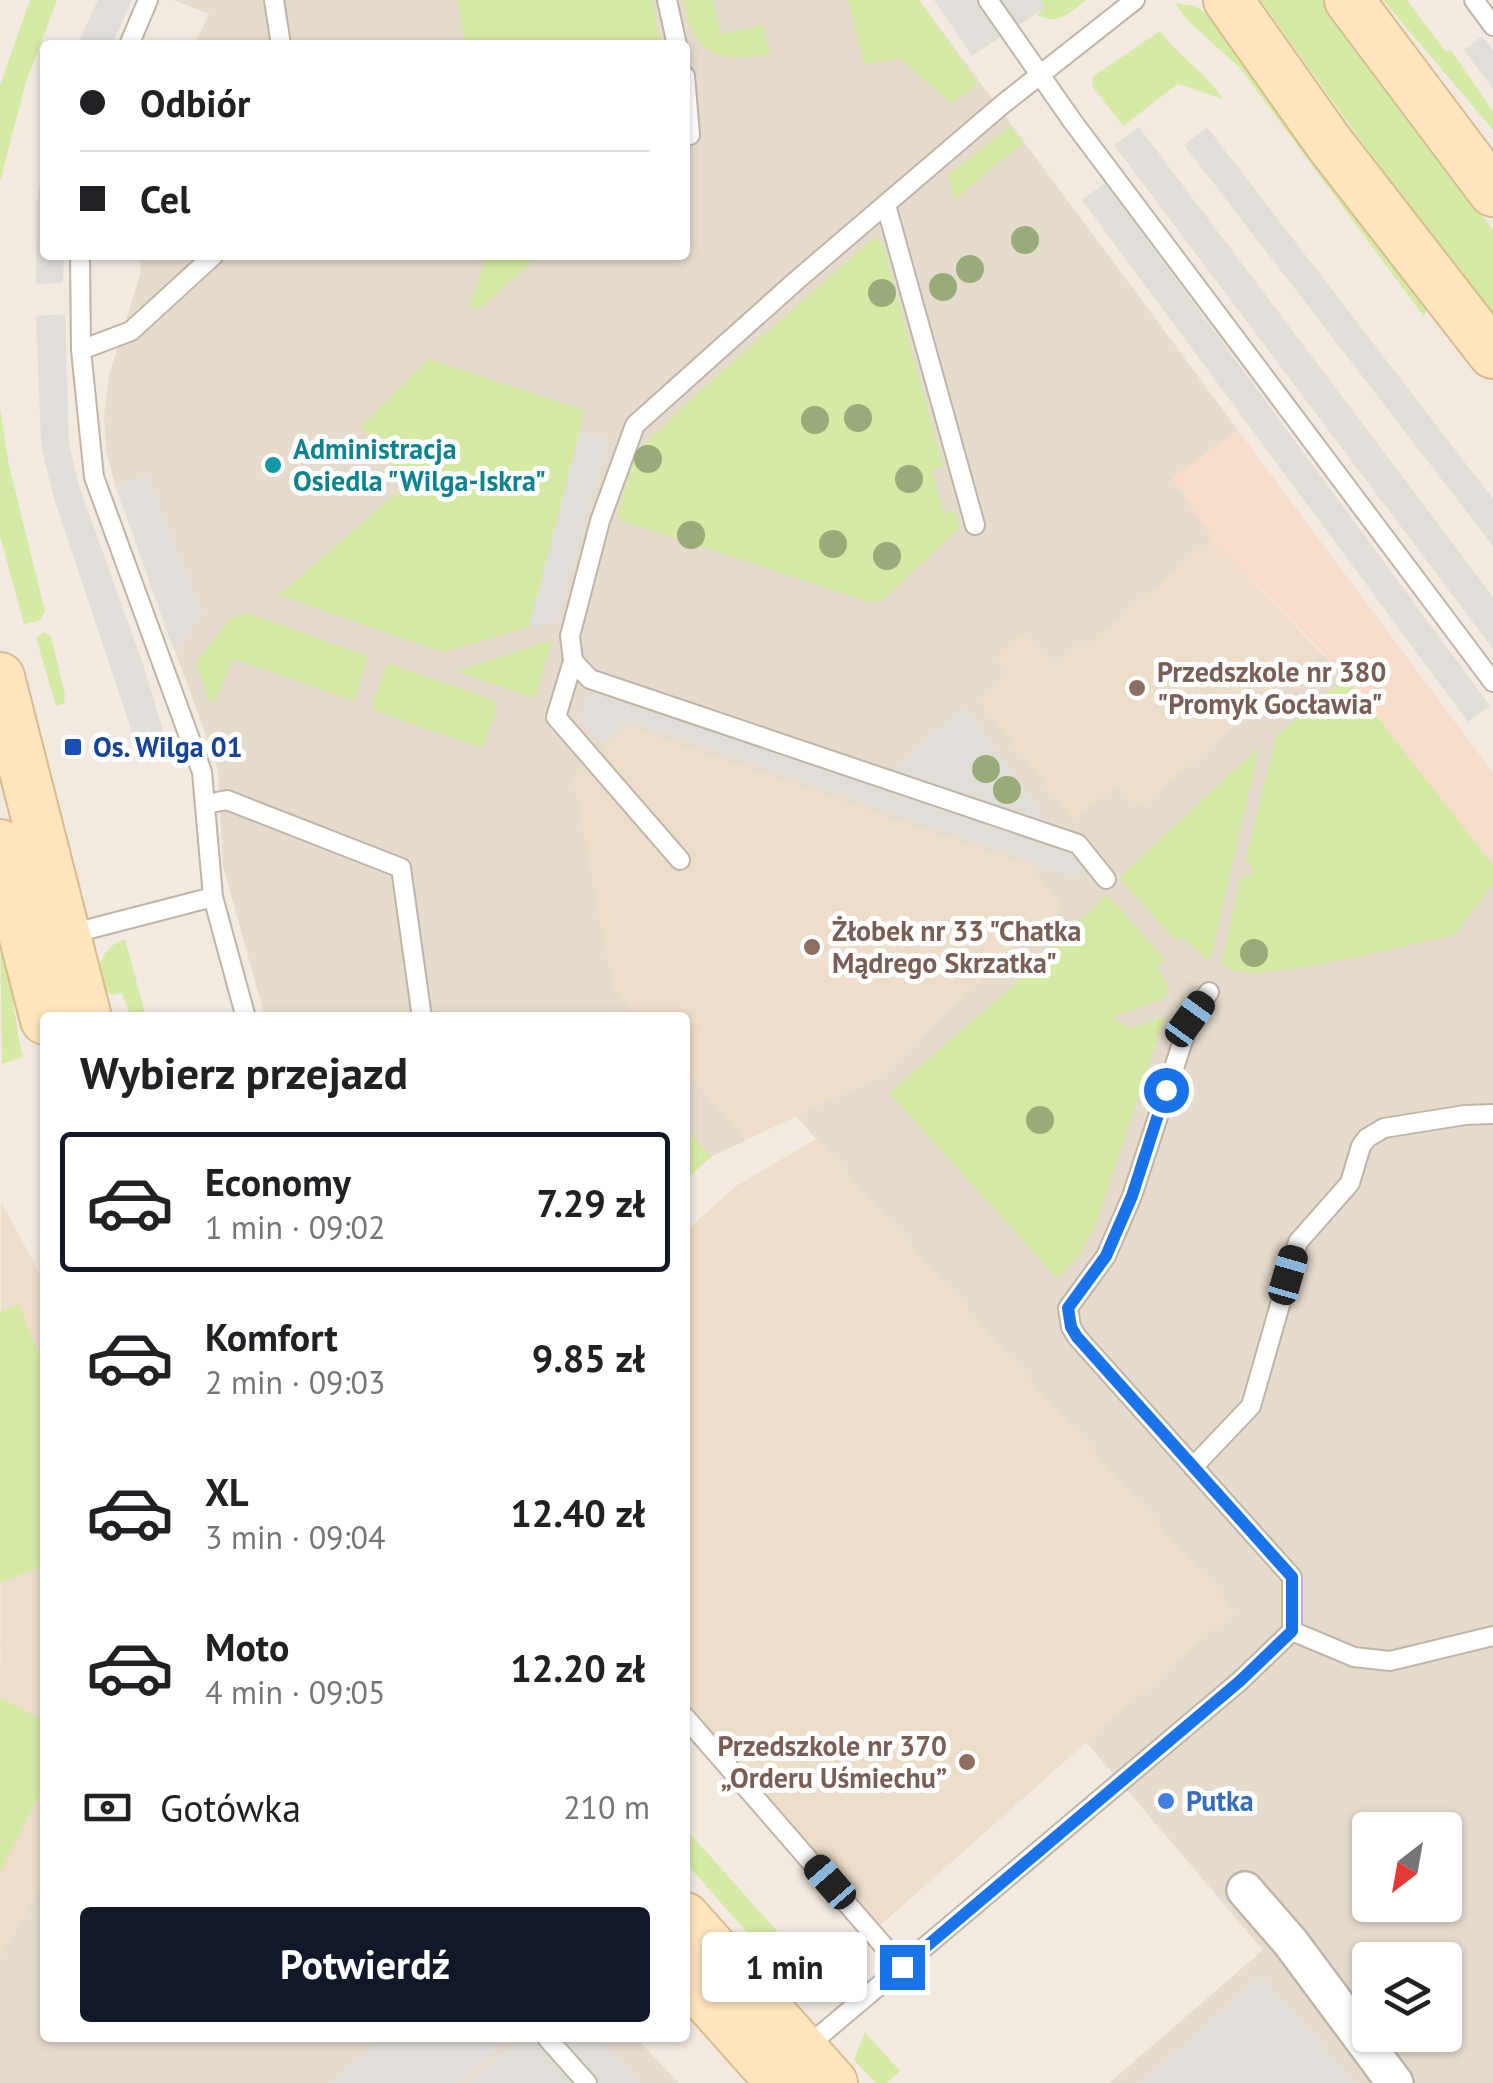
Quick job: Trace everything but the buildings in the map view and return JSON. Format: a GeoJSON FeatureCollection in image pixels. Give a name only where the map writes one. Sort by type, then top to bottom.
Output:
{"type":"FeatureCollection","features":[{"type":"Feature","properties":{"kind":"street"},"geometry":{"type":"LineString","coordinates":[[1228,0],[1329,143],[1493,354]]}},
{"type":"Feature","properties":{"kind":"street"},"geometry":{"type":"LineString","coordinates":[[1349,0],[1493,192]]}},
{"type":"Feature","properties":{"kind":"street"},"geometry":{"type":"LineString","coordinates":[[0,676],[85,1012]]}},
{"type":"Feature","properties":{"kind":"street"},"geometry":{"type":"LineString","coordinates":[[0,844],[43,1012]]}},
{"type":"Feature","properties":{"kind":"street"},"geometry":{"type":"LineString","coordinates":[[1245,1890],[1291,1942],[1395,2083]]}},
{"type":"Feature","properties":{"kind":"street"},"geometry":{"type":"LineString","coordinates":[[690,1924],[791,2075]]}},
{"type":"Feature","properties":{"kind":"street"},"geometry":{"type":"LineString","coordinates":[[690,1980],[791,2075]]}},
{"type":"Feature","properties":{"kind":"lane"},"geometry":{"type":"LineString","coordinates":[[132,40],[148,0]]}},
{"type":"Feature","properties":{"kind":"lane"},"geometry":{"type":"LineString","coordinates":[[274,0],[280,40]]}},
{"type":"Feature","properties":{"kind":"lane"},"geometry":{"type":"LineString","coordinates":[[666,0],[676,40]]}},
{"type":"Feature","properties":{"kind":"lane"},"geometry":{"type":"LineString","coordinates":[[988,0],[1493,682]]}},
{"type":"Feature","properties":{"kind":"lane"},"geometry":{"type":"LineString","coordinates":[[680,860],[556,716],[574,661],[570,636],[600,521],[635,426],[1040,73],[1136,0]]}},
{"type":"Feature","properties":{"kind":"lane"},"geometry":{"type":"LineString","coordinates":[[1474,0],[1493,26]]}},
{"type":"Feature","properties":{"kind":"lane"},"geometry":{"type":"LineString","coordinates":[[886,205],[975,525]]}},
{"type":"Feature","properties":{"kind":"lane"},"geometry":{"type":"LineString","coordinates":[[80,260],[81,350],[94,478],[185,732],[197,754],[206,804],[212,897],[244,1012]]}},
{"type":"Feature","properties":{"kind":"lane"},"geometry":{"type":"LineString","coordinates":[[81,350],[131,332],[209,260]]}},
{"type":"Feature","properties":{"kind":"lane"},"geometry":{"type":"LineString","coordinates":[[574,661],[590,679],[1078,844],[1106,879]]}},
{"type":"Feature","properties":{"kind":"lane"},"geometry":{"type":"LineString","coordinates":[[206,804],[227,800],[401,868],[421,1012]]}},
{"type":"Feature","properties":{"kind":"lane"},"geometry":{"type":"LineString","coordinates":[[64,936],[212,897]]}},
{"type":"Feature","properties":{"kind":"lane"},"geometry":{"type":"LineString","coordinates":[[791,2075],[902,1967],[1240,1681],[1292,1631],[1292,1577],[1077,1337],[1068,1308],[1106,1256],[1132,1196],[1190,1019],[1210,992]]}},
{"type":"Feature","properties":{"kind":"lane"},"geometry":{"type":"LineString","coordinates":[[1193,1467],[1240,1422],[1251,1406],[1298,1242],[1350,1182],[1367,1138],[1384,1128],[1493,1114]]}},
{"type":"Feature","properties":{"kind":"lane"},"geometry":{"type":"LineString","coordinates":[[1292,1631],[1354,1658],[1390,1661],[1493,1636]]}},
{"type":"Feature","properties":{"kind":"lane"},"geometry":{"type":"LineString","coordinates":[[690,1723],[902,1967]]}},
{"type":"Feature","properties":{"kind":"lane"},"geometry":{"type":"LineString","coordinates":[[550,2042],[588,2083]]}},
{"type":"Feature","properties":{"kind":"shaded area"},"geometry":{"type":"Polygon","coordinates":[[[98,0],[132,0],[114,40],[79,40],[98,0]]]}},
{"type":"Feature","properties":{"kind":"shaded area"},"geometry":{"type":"Polygon","coordinates":[[[173,0],[919,0],[1238,430],[1173,478],[1213,539],[1083,650],[1079,646],[1055,669],[1022,634],[1117,784],[1140,807],[1320,652],[1346,677],[1493,865],[1493,2083],[1109,2083],[1263,1950],[1086,1742],[1234,1610],[796,1116],[875,1079],[1063,905],[613,988],[635,1012],[264,1012],[223,866],[218,769],[115,485],[106,450],[104,416],[109,375],[140,275],[141,260],[690,260],[690,40],[196,40],[209,14],[173,0]]]}},
{"type":"Feature","properties":{"kind":"shaded area"},"geometry":{"type":"Polygon","coordinates":[[[934,0],[1040,0],[1045,8],[972,56],[934,0]]]}},
{"type":"Feature","properties":{"kind":"shaded area"},"geometry":{"type":"Polygon","coordinates":[[[1482,36],[1493,51],[1493,89],[1464,50],[1482,36]]]}},
{"type":"Feature","properties":{"kind":"shaded area"},"geometry":{"type":"Polygon","coordinates":[[[1139,127],[1493,597],[1493,649],[1114,145],[1139,127]]]}},
{"type":"Feature","properties":{"kind":"shaded area"},"geometry":{"type":"Polygon","coordinates":[[[1207,127],[1493,499],[1493,546],[1184,145],[1207,127]]]}},
{"type":"Feature","properties":{"kind":"shaded area"},"geometry":{"type":"Polygon","coordinates":[[[1105,183],[1490,706],[1468,722],[1082,200],[1105,183]]]}},
{"type":"Feature","properties":{"kind":"shaded area"},"geometry":{"type":"Polygon","coordinates":[[[40,184],[40,260],[64,260],[63,283],[36,284],[36,204],[40,184]]]}},
{"type":"Feature","properties":{"kind":"shaded area"},"geometry":{"type":"Polygon","coordinates":[[[65,314],[69,443],[79,486],[144,667],[168,747],[140,756],[54,499],[41,445],[36,316],[65,314]]]}},
{"type":"Feature","properties":{"kind":"shaded area"},"geometry":{"type":"Polygon","coordinates":[[[1238,430],[1493,773],[1493,865],[1346,677],[1213,539],[1173,478],[1238,430]]]}},
{"type":"Feature","properties":{"kind":"shaded area"},"geometry":{"type":"Polygon","coordinates":[[[580,433],[608,439],[557,622],[529,627],[580,433]]]}},
{"type":"Feature","properties":{"kind":"shaded area"},"geometry":{"type":"Polygon","coordinates":[[[147,475],[203,616],[174,651],[115,485],[147,475]]]}},
{"type":"Feature","properties":{"kind":"shaded area","name":"Przedszkole nr 380 \"Promyk Gocławia\""},"geometry":{"type":"Polygon","coordinates":[[[1213,539],[1320,652],[1140,807],[1117,785],[1073,819],[981,703],[1011,672],[997,656],[1022,633],[1055,668],[1213,539]]]}},
{"type":"Feature","properties":{"kind":"shaded area"},"geometry":{"type":"Polygon","coordinates":[[[591,687],[878,783],[964,706],[1084,872],[1075,877],[629,720],[601,745],[579,721],[591,687]]]}},
{"type":"Feature","properties":{"kind":"shaded area","name":"Żłobek nr 33 \"Chatka Mądrego Skrzatka\""},"geometry":{"type":"Polygon","coordinates":[[[626,726],[1030,866],[1063,905],[875,1079],[746,1140],[690,1076],[690,1012],[635,1012],[613,988],[573,777],[626,726]]]}},
{"type":"Feature","properties":{"kind":"shaded area"},"geometry":{"type":"Polygon","coordinates":[[[690,1076],[746,1140],[711,1157],[690,1176],[690,1076]]]}},
{"type":"Feature","properties":{"kind":"shaded area"},"geometry":{"type":"Polygon","coordinates":[[[816,1139],[1235,1610],[866,1938],[690,1740],[690,1227],[736,1186],[816,1139]]]}},
{"type":"Feature","properties":{"kind":"shaded area"},"geometry":{"type":"Polygon","coordinates":[[[1,1202],[40,1274],[40,1889],[0,1957],[1,1202]]]}},
{"type":"Feature","properties":{"kind":"shaded area"},"geometry":{"type":"Polygon","coordinates":[[[40,1889],[40,2042],[640,2042],[679,2083],[0,2083],[0,1957],[40,1889]]]}},
{"type":"Feature","properties":{"kind":"shaded area"},"geometry":{"type":"Polygon","coordinates":[[[1261,1975],[1355,2083],[1140,2083],[1261,1975]]]}},
{"type":"Feature","properties":{"kind":"shaded area"},"geometry":{"type":"Polygon","coordinates":[[[376,2042],[505,2042],[459,2083],[332,2081],[376,2042]]]}},
{"type":"Feature","properties":{"kind":"shaded area"},"geometry":{"type":"Polygon","coordinates":[[[515,2042],[603,2042],[641,2083],[469,2083],[515,2042]]]}},
{"type":"Feature","properties":{"kind":"green space"},"geometry":{"type":"Polygon","coordinates":[[[30,0],[57,0],[25,85],[0,182],[0,85],[30,0]]]}},
{"type":"Feature","properties":{"kind":"green space"},"geometry":{"type":"Polygon","coordinates":[[[457,0],[653,0],[659,40],[464,40],[457,0]]]}},
{"type":"Feature","properties":{"kind":"green space"},"geometry":{"type":"Polygon","coordinates":[[[683,0],[713,0],[721,34],[763,25],[770,54],[736,57],[711,51],[694,33],[683,0]]]}},
{"type":"Feature","properties":{"kind":"green space"},"geometry":{"type":"Polygon","coordinates":[[[848,0],[919,0],[978,83],[952,104],[899,58],[864,65],[848,0]]]}},
{"type":"Feature","properties":{"kind":"green space"},"geometry":{"type":"Polygon","coordinates":[[[1040,0],[1086,0],[1063,16],[1051,19],[1037,15],[1045,8],[1040,0]]]}},
{"type":"Feature","properties":{"kind":"green space"},"geometry":{"type":"Polygon","coordinates":[[[1260,0],[1322,0],[1493,230],[1493,313],[1382,170],[1260,0]]]}},
{"type":"Feature","properties":{"kind":"green space"},"geometry":{"type":"Polygon","coordinates":[[[1383,0],[1407,0],[1446,52],[1450,49],[1493,111],[1493,130],[1383,0]]]}},
{"type":"Feature","properties":{"kind":"green space"},"geometry":{"type":"Polygon","coordinates":[[[1175,3],[1195,6],[1211,17],[1422,301],[1424,317],[1240,68],[1187,20],[1175,3]]]}},
{"type":"Feature","properties":{"kind":"green space"},"geometry":{"type":"Polygon","coordinates":[[[1160,31],[1223,99],[1178,84],[1123,126],[1093,87],[1092,77],[1160,31]]]}},
{"type":"Feature","properties":{"kind":"green space"},"geometry":{"type":"Polygon","coordinates":[[[1010,126],[1024,142],[954,200],[948,175],[1010,126]]]}},
{"type":"Feature","properties":{"kind":"green space"},"geometry":{"type":"Polygon","coordinates":[[[876,236],[883,245],[943,466],[932,470],[944,513],[955,511],[959,529],[880,602],[620,520],[618,512],[637,451],[876,236]]]}},
{"type":"Feature","properties":{"kind":"green space"},"geometry":{"type":"Polygon","coordinates":[[[484,260],[534,260],[479,309],[470,307],[484,260]]]}},
{"type":"Feature","properties":{"kind":"green space"},"geometry":{"type":"Polygon","coordinates":[[[429,359],[585,410],[529,627],[443,652],[279,595],[408,483],[361,427],[429,359]]]}},
{"type":"Feature","properties":{"kind":"green space"},"geometry":{"type":"Polygon","coordinates":[[[0,408],[9,465],[45,612],[39,621],[24,624],[0,536],[0,408]]]}},
{"type":"Feature","properties":{"kind":"green space"},"geometry":{"type":"Polygon","coordinates":[[[248,613],[368,656],[354,701],[233,658],[215,702],[208,699],[196,662],[231,618],[248,613]]]}},
{"type":"Feature","properties":{"kind":"green space"},"geometry":{"type":"Polygon","coordinates":[[[44,632],[51,636],[65,695],[64,703],[56,706],[36,638],[44,632]]]}},
{"type":"Feature","properties":{"kind":"green space"},"geometry":{"type":"Polygon","coordinates":[[[552,640],[535,698],[456,671],[552,640]]]}},
{"type":"Feature","properties":{"kind":"green space"},"geometry":{"type":"Polygon","coordinates":[[[387,663],[494,700],[496,711],[482,748],[371,709],[387,663]]]}},
{"type":"Feature","properties":{"kind":"green space"},"geometry":{"type":"Polygon","coordinates":[[[1346,677],[1493,865],[1493,884],[1454,935],[1301,968],[1240,972],[1222,964],[1240,879],[1253,874],[1250,864],[1245,863],[1276,736],[1346,677]]]}},
{"type":"Feature","properties":{"kind":"green space"},"geometry":{"type":"Polygon","coordinates":[[[1259,747],[1210,961],[1182,937],[1176,940],[1119,878],[1259,747]]]}},
{"type":"Feature","properties":{"kind":"green space"},"geometry":{"type":"Polygon","coordinates":[[[1107,894],[1165,959],[1156,966],[1167,983],[1168,993],[1163,999],[1113,1017],[1129,1028],[1165,1017],[1095,1225],[1079,1256],[1057,1278],[889,1093],[1030,971],[1107,894]]]}},
{"type":"Feature","properties":{"kind":"green space"},"geometry":{"type":"Polygon","coordinates":[[[0,921],[23,1057],[2,1064],[0,921]]]}},
{"type":"Feature","properties":{"kind":"green space"},"geometry":{"type":"Polygon","coordinates":[[[125,939],[145,1012],[129,1012],[122,993],[112,995],[99,985],[103,957],[111,946],[125,939]]]}},
{"type":"Feature","properties":{"kind":"green space"},"geometry":{"type":"Polygon","coordinates":[[[690,1132],[711,1157],[690,1176],[690,1132]]]}},
{"type":"Feature","properties":{"kind":"green space"},"geometry":{"type":"Polygon","coordinates":[[[18,1304],[40,1357],[40,1566],[0,1583],[0,1312],[18,1304]]]}},
{"type":"Feature","properties":{"kind":"green space"},"geometry":{"type":"Polygon","coordinates":[[[0,1698],[40,1718],[40,1793],[0,1871],[0,1698]]]}},
{"type":"Feature","properties":{"kind":"green space"},"geometry":{"type":"Polygon","coordinates":[[[690,1834],[785,1940],[768,1956],[690,1868],[690,1834]]]}},
{"type":"Feature","properties":{"kind":"green space"},"geometry":{"type":"Polygon","coordinates":[[[865,2032],[900,2071],[887,2083],[876,2083],[854,2060],[865,2032]]]}},
{"type":"Feature","properties":{"kind":"place","name":"Administracja Osiedla \"Wilga-Iskra\""},"geometry":{"type":"Point","coordinates":[273,465]}},
{"type":"Feature","properties":{"kind":"place","name":"Przedszkole nr 380 \"Promyk Gocławia\""},"geometry":{"type":"Point","coordinates":[1137,688]}},
{"type":"Feature","properties":{"kind":"place","name":"Os. Wilga 01"},"geometry":{"type":"Point","coordinates":[73,747]}},
{"type":"Feature","properties":{"kind":"place","name":"Żłobek nr 33 \"Chatka Mądrego Skrzatka\""},"geometry":{"type":"Point","coordinates":[812,947]}},
{"type":"Feature","properties":{"kind":"place","name":"Przedszkole nr 370 „Orderu Uśmiechu”"},"geometry":{"type":"Point","coordinates":[967,1762]}},
{"type":"Feature","properties":{"kind":"place","name":"Putka"},"geometry":{"type":"Point","coordinates":[1166,1801]}},
{"type":"Feature","properties":{"kind":"route"},"geometry":{"type":"LineString","coordinates":[[902,1967],[1240,1681],[1292,1631],[1292,1577],[1077,1337],[1069,1319],[1068,1308],[1106,1256],[1132,1196],[1166,1090]]}}]}
